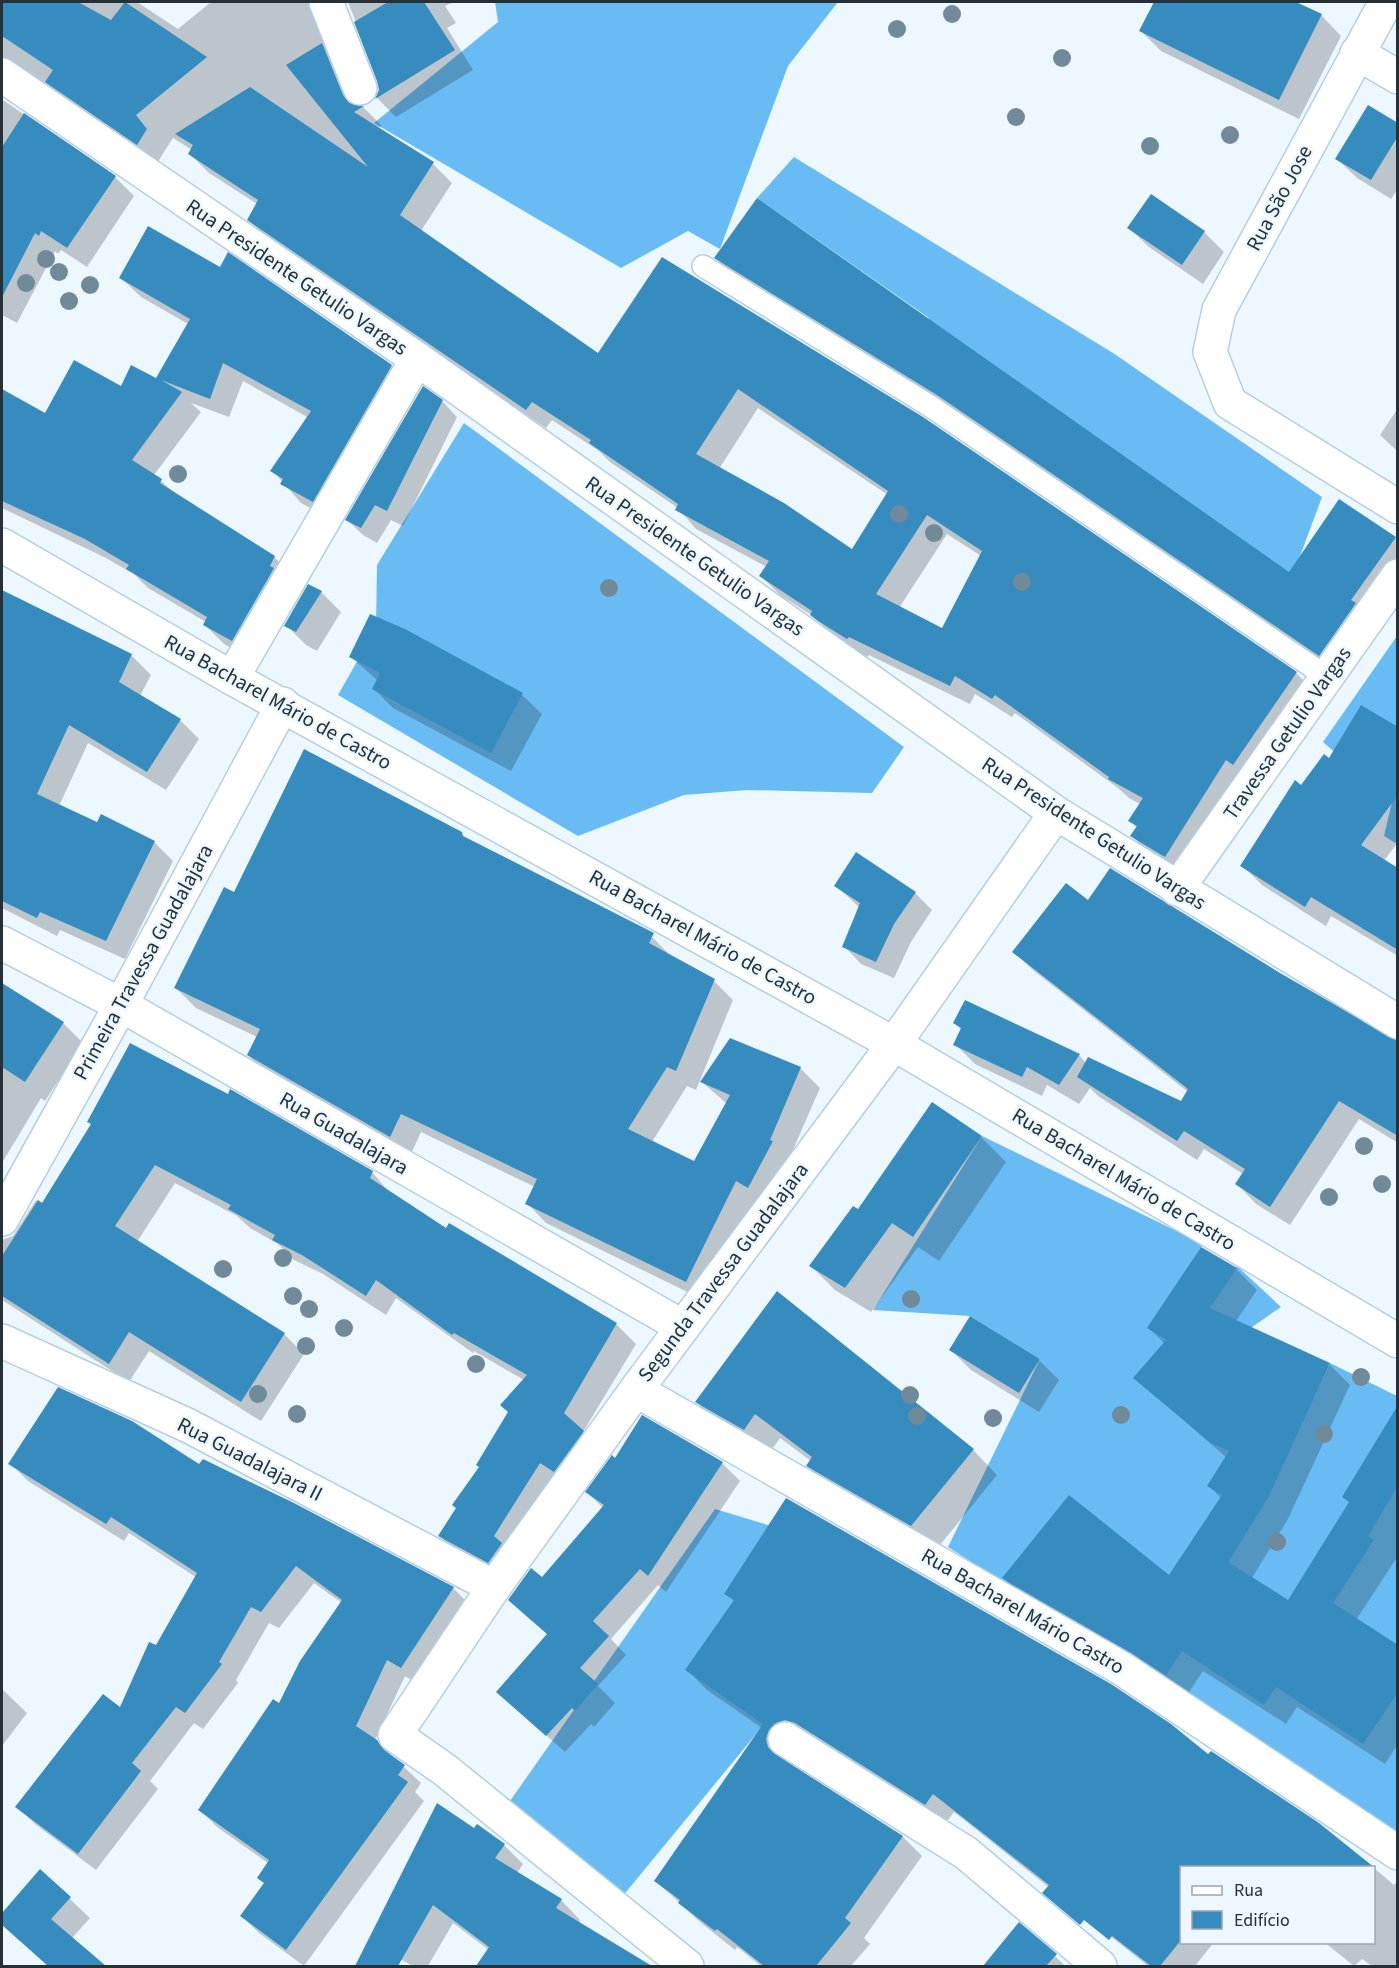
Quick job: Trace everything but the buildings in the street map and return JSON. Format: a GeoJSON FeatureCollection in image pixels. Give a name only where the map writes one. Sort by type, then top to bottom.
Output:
{"type":"FeatureCollection","features":[{"type":"Feature","properties":{"kind":"street"},"geometry":{"type":"LineString","coordinates":[[326,2],[360,88]]}},
{"type":"Feature","properties":{"kind":"street","name":"Rua São Jose"},"geometry":{"type":"LineString","coordinates":[[1386,2],[1219,310],[1210,352],[1230,403],[1398,507]]}},
{"type":"Feature","properties":{"kind":"street"},"geometry":{"type":"LineString","coordinates":[[1357,53],[1398,77]]}},
{"type":"Feature","properties":{"kind":"street","name":"Rua Presidente Getulio Vargas"},"geometry":{"type":"LineString","coordinates":[[2,75],[417,359],[1056,813],[1398,1022]]}},
{"type":"Feature","properties":{"kind":"street"},"geometry":{"type":"LineString","coordinates":[[232,678],[417,359]]}},
{"type":"Feature","properties":{"kind":"street","name":"Rua Bacharel Mário de Castro"},"geometry":{"type":"LineString","coordinates":[[2,545],[232,678],[894,1044],[1398,1341]]}},
{"type":"Feature","properties":{"kind":"street","name":"Travessa Getulio Vargas"},"geometry":{"type":"LineString","coordinates":[[1177,889],[1398,576]]}},
{"type":"Feature","properties":{"kind":"street","name":"Primeira Travessa Guadalajara"},"geometry":{"type":"LineString","coordinates":[[2,1219],[121,1005],[282,704]]}},
{"type":"Feature","properties":{"kind":"street","name":"Segunda Travessa Guadalajara"},"geometry":{"type":"LineString","coordinates":[[687,1966],[445,1770],[395,1735],[494,1587],[636,1390],[894,1044],[1056,813]]}},
{"type":"Feature","properties":{"kind":"street","name":"Rua Guadalajara"},"geometry":{"type":"LineString","coordinates":[[2,943],[121,1005],[683,1327]]}},
{"type":"Feature","properties":{"kind":"street","name":"Rua Guadalajara II"},"geometry":{"type":"LineString","coordinates":[[2,1341],[189,1426],[494,1587]]}},
{"type":"Feature","properties":{"kind":"street","name":"Rua Bacharel Mário Castro"},"geometry":{"type":"LineString","coordinates":[[636,1390],[1121,1668],[1398,1853]]}},
{"type":"Feature","properties":{"kind":"street"},"geometry":{"type":"LineString","coordinates":[[785,1739],[966,1853],[1100,1966]]}},
{"type":"Feature","properties":{"kind":"lane"},"geometry":{"type":"LineString","coordinates":[[703,266],[930,406],[1327,677]]}},
{"type":"Feature","properties":{"kind":"shaded area"},"geometry":{"type":"Polygon","coordinates":[[[495,2],[838,2],[788,66],[720,249],[688,231],[621,268],[374,123],[498,22],[495,2]]]}},
{"type":"Feature","properties":{"kind":"shaded area"},"geometry":{"type":"Polygon","coordinates":[[[794,157],[1113,353],[1322,497],[1293,575],[915,368],[929,318],[757,198],[794,157]]]}},
{"type":"Feature","properties":{"kind":"shaded area"},"geometry":{"type":"Polygon","coordinates":[[[464,423],[904,747],[872,793],[747,790],[684,795],[578,836],[338,695],[376,628],[377,565],[464,423]]]}},
{"type":"Feature","properties":{"kind":"shaded area"},"geometry":{"type":"Polygon","coordinates":[[[1397,636],[1397,844],[1384,836],[1392,802],[1323,742],[1397,636]]]}},
{"type":"Feature","properties":{"kind":"shaded area"},"geometry":{"type":"Polygon","coordinates":[[[982,1136],[1203,1244],[1148,1328],[1182,1351],[1237,1266],[1281,1307],[1252,1327],[1194,1428],[1278,1474],[1330,1363],[1397,1396],[1397,1833],[948,1547],[1040,1359],[970,1316],[873,1310],[982,1136]]]}},
{"type":"Feature","properties":{"kind":"shaded area"},"geometry":{"type":"Polygon","coordinates":[[[715,1509],[880,1559],[765,1723],[622,1897],[510,1801],[715,1509]]]}}]}
